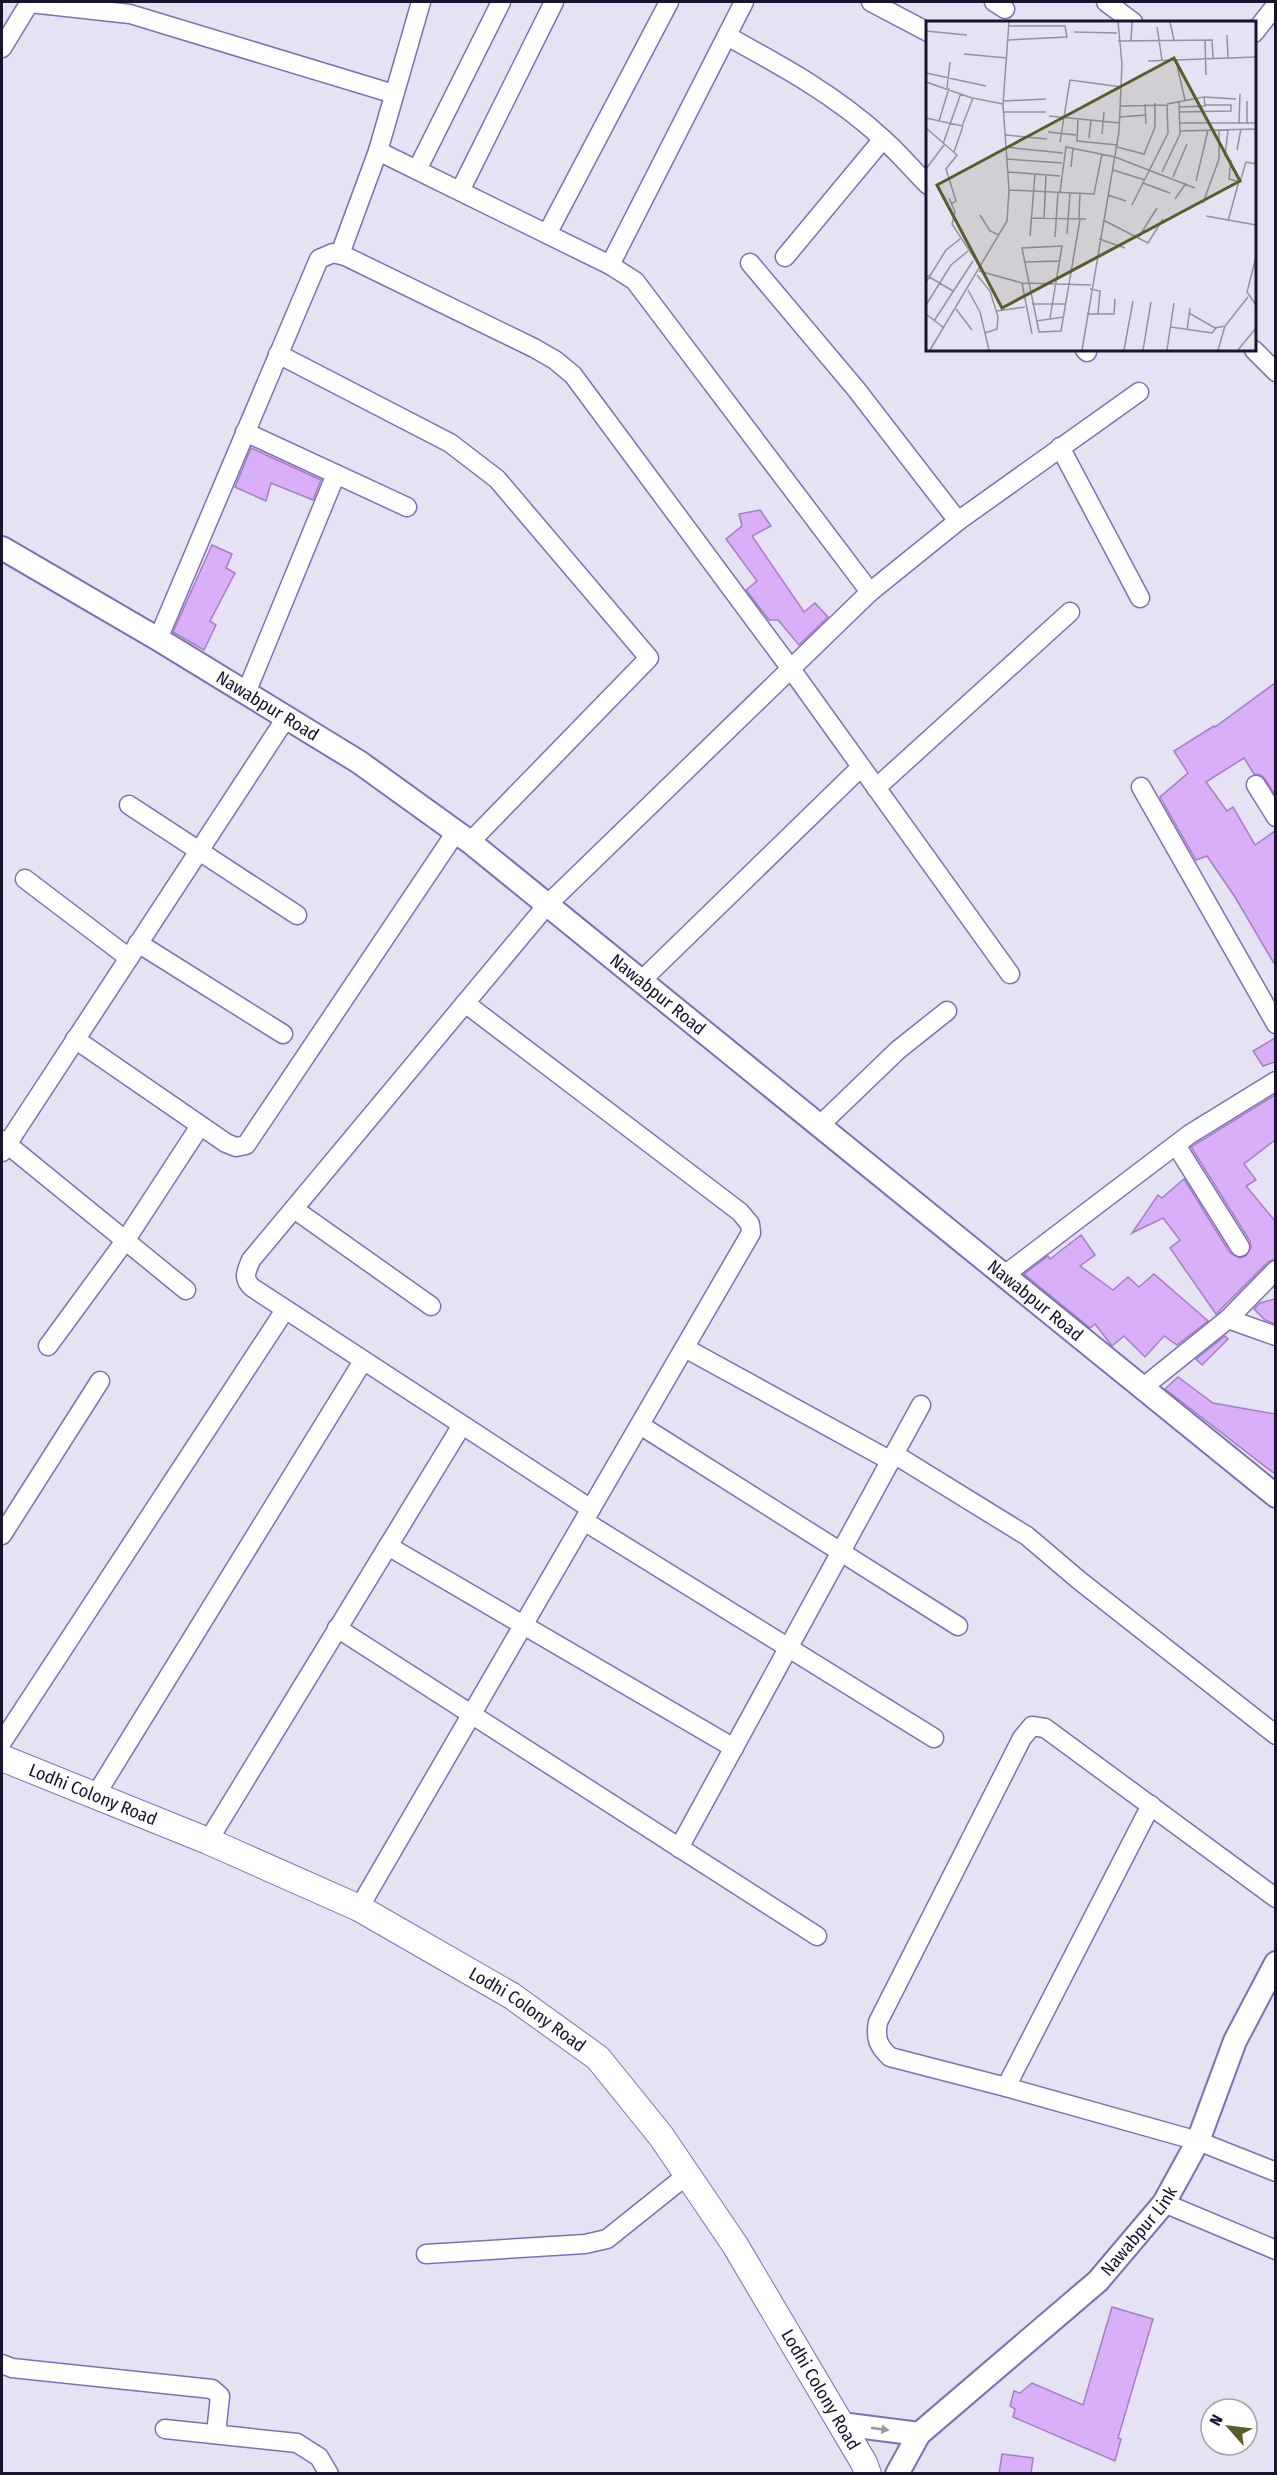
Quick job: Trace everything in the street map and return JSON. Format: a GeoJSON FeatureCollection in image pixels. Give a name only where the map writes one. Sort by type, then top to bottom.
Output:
{"type":"FeatureCollection","features":[{"type":"Feature","properties":{"kind":"main road","name":"Lodhi Colony Road"},"geometry":{"type":"LineString","coordinates":[[2,1758],[207,1841],[359,1908],[512,1995],[598,2058],[660,2136],[735,2245],[864,2463],[868,2474]]}},
{"type":"Feature","properties":{"kind":"street"},"geometry":{"type":"LineString","coordinates":[[2,48],[30,2],[130,14],[394,94]]}},
{"type":"Feature","properties":{"kind":"street"},"geometry":{"type":"LineString","coordinates":[[340,255],[378,151],[421,2]]}},
{"type":"Feature","properties":{"kind":"street"},"geometry":{"type":"LineString","coordinates":[[417,170],[501,2]]}},
{"type":"Feature","properties":{"kind":"street"},"geometry":{"type":"LineString","coordinates":[[460,191],[554,2]]}},
{"type":"Feature","properties":{"kind":"street"},"geometry":{"type":"LineString","coordinates":[[547,234],[669,2]]}},
{"type":"Feature","properties":{"kind":"street"},"geometry":{"type":"LineString","coordinates":[[610,265],[744,2]]}},
{"type":"Feature","properties":{"kind":"street"},"geometry":{"type":"LineString","coordinates":[[872,2],[926,31]]}},
{"type":"Feature","properties":{"kind":"street"},"geometry":{"type":"LineString","coordinates":[[1106,2],[1132,21]]}},
{"type":"Feature","properties":{"kind":"street"},"geometry":{"type":"LineString","coordinates":[[1256,30],[1275,5]]}},
{"type":"Feature","properties":{"kind":"street"},"geometry":{"type":"LineString","coordinates":[[727,36],[798,75],[844,107],[883,139],[926,184]]}},
{"type":"Feature","properties":{"kind":"street"},"geometry":{"type":"LineString","coordinates":[[785,257],[883,139]]}},
{"type":"Feature","properties":{"kind":"street"},"geometry":{"type":"LineString","coordinates":[[378,151],[610,265],[634,281],[870,592]]}},
{"type":"Feature","properties":{"kind":"street"},"geometry":{"type":"LineString","coordinates":[[158,639],[319,259],[333,253],[340,255],[534,348],[555,360],[573,375],[791,669],[1010,975]]}},
{"type":"Feature","properties":{"kind":"street"},"geometry":{"type":"LineString","coordinates":[[750,263],[856,389],[958,521]]}},
{"type":"Feature","properties":{"kind":"street"},"geometry":{"type":"LineString","coordinates":[[1255,351],[1275,372]]}},
{"type":"Feature","properties":{"kind":"street"},"geometry":{"type":"LineString","coordinates":[[75,1040],[226,1143],[236,1147],[246,1145],[463,837],[649,658],[497,479],[468,455],[450,443],[279,354]]}},
{"type":"Feature","properties":{"kind":"street"},"geometry":{"type":"LineString","coordinates":[[934,1738],[788,1648],[587,1515],[462,1425],[253,1288],[246,1282],[245,1277],[251,1260],[547,905],[870,592],[958,521],[1139,392]]}},
{"type":"Feature","properties":{"kind":"street"},"geometry":{"type":"LineString","coordinates":[[245,432],[407,507]]}},
{"type":"Feature","properties":{"kind":"street"},"geometry":{"type":"LineString","coordinates":[[1060,447],[1140,598]]}},
{"type":"Feature","properties":{"kind":"street"},"geometry":{"type":"LineString","coordinates":[[246,693],[336,474]]}},
{"type":"Feature","properties":{"kind":"street","name":"Nawabpur Road"},"geometry":{"type":"LineString","coordinates":[[3,552],[158,639],[358,762],[463,837],[1275,1496]]}},
{"type":"Feature","properties":{"kind":"street"},"geometry":{"type":"LineString","coordinates":[[876,788],[1070,612]]}},
{"type":"Feature","properties":{"kind":"street"},"geometry":{"type":"LineString","coordinates":[[186,1290],[3,1146],[286,718]]}},
{"type":"Feature","properties":{"kind":"street"},"geometry":{"type":"LineString","coordinates":[[641,981],[861,767]]}},
{"type":"Feature","properties":{"kind":"street"},"geometry":{"type":"LineString","coordinates":[[1256,785],[1275,817]]}},
{"type":"Feature","properties":{"kind":"street"},"geometry":{"type":"LineString","coordinates":[[1141,787],[1275,1024]]}},
{"type":"Feature","properties":{"kind":"street"},"geometry":{"type":"LineString","coordinates":[[129,805],[297,915]]}},
{"type":"Feature","properties":{"kind":"street"},"geometry":{"type":"LineString","coordinates":[[24,879],[133,950],[283,1034]]}},
{"type":"Feature","properties":{"kind":"street"},"geometry":{"type":"LineString","coordinates":[[359,1908],[751,1233],[750,1224],[740,1212],[465,1003]]}},
{"type":"Feature","properties":{"kind":"street"},"geometry":{"type":"LineString","coordinates":[[819,1126],[898,1050],[947,1011]]}},
{"type":"Feature","properties":{"kind":"street"},"geometry":{"type":"LineString","coordinates":[[1003,1276],[1176,1145],[1275,1081]]}},
{"type":"Feature","properties":{"kind":"street"},"geometry":{"type":"LineString","coordinates":[[48,1346],[125,1241],[200,1126]]}},
{"type":"Feature","properties":{"kind":"street"},"geometry":{"type":"LineString","coordinates":[[1176,1145],[1240,1247]]}},
{"type":"Feature","properties":{"kind":"street"},"geometry":{"type":"LineString","coordinates":[[294,1209],[431,1306]]}},
{"type":"Feature","properties":{"kind":"street"},"geometry":{"type":"LineString","coordinates":[[1141,1389],[1228,1319],[1275,1270]]}},
{"type":"Feature","properties":{"kind":"street"},"geometry":{"type":"LineString","coordinates":[[2,1742],[285,1310]]}},
{"type":"Feature","properties":{"kind":"street"},"geometry":{"type":"LineString","coordinates":[[1228,1319],[1275,1336]]}},
{"type":"Feature","properties":{"kind":"street"},"geometry":{"type":"LineString","coordinates":[[685,1348],[892,1458],[1027,1536],[1080,1581],[1275,1735]]}},
{"type":"Feature","properties":{"kind":"street"},"geometry":{"type":"LineString","coordinates":[[95,1796],[363,1361]]}},
{"type":"Feature","properties":{"kind":"street"},"geometry":{"type":"LineString","coordinates":[[2,1535],[100,1382]]}},
{"type":"Feature","properties":{"kind":"street"},"geometry":{"type":"LineString","coordinates":[[679,1848],[921,1405]]}},
{"type":"Feature","properties":{"kind":"street"},"geometry":{"type":"LineString","coordinates":[[207,1841],[462,1425]]}},
{"type":"Feature","properties":{"kind":"street"},"geometry":{"type":"LineString","coordinates":[[640,1425],[958,1626]]}},
{"type":"Feature","properties":{"kind":"street"},"geometry":{"type":"LineString","coordinates":[[388,1546],[734,1748]]}},
{"type":"Feature","properties":{"kind":"street"},"geometry":{"type":"LineString","coordinates":[[338,1628],[817,1936]]}},
{"type":"Feature","properties":{"kind":"street"},"geometry":{"type":"LineString","coordinates":[[1275,1898],[1045,1728],[1032,1726],[1022,1737],[883,2012],[876,2032],[878,2043],[890,2057],[1006,2086],[1198,2141],[1275,2172]]}},
{"type":"Feature","properties":{"kind":"street"},"geometry":{"type":"LineString","coordinates":[[1006,2086],[1151,1805]]}},
{"type":"Feature","properties":{"kind":"street","name":"Nawabpur Link"},"geometry":{"type":"LineString","coordinates":[[919,2434],[1098,2281],[1164,2203],[1198,2141],[1235,2041],[1275,1963]]}},
{"type":"Feature","properties":{"kind":"street"},"geometry":{"type":"LineString","coordinates":[[426,2254],[585,2244],[607,2239],[687,2175]]}},
{"type":"Feature","properties":{"kind":"street"},"geometry":{"type":"LineString","coordinates":[[1164,2203],[1275,2250]]}},
{"type":"Feature","properties":{"kind":"street"},"geometry":{"type":"LineString","coordinates":[[2,2364],[12,2368],[93,2378],[212,2389],[220,2396],[216,2434]]}},
{"type":"Feature","properties":{"kind":"street"},"geometry":{"type":"LineString","coordinates":[[841,2424],[919,2434],[897,2474]]}},
{"type":"Feature","properties":{"kind":"street"},"geometry":{"type":"LineString","coordinates":[[165,2429],[297,2442],[319,2457],[329,2474]]}},
{"type":"Feature","properties":{"kind":"building"},"geometry":{"type":"Polygon","coordinates":[[[251,448],[321,480],[313,500],[271,483],[266,501],[235,487],[251,448]]]}},
{"type":"Feature","properties":{"kind":"building"},"geometry":{"type":"Polygon","coordinates":[[[760,510],[771,526],[752,536],[804,612],[815,603],[828,617],[799,645],[778,620],[769,620],[746,590],[757,581],[726,539],[742,526],[739,514],[760,510]]]}},
{"type":"Feature","properties":{"kind":"building"},"geometry":{"type":"Polygon","coordinates":[[[212,545],[232,554],[226,568],[235,573],[210,621],[216,625],[204,650],[173,632],[212,545]]]}},
{"type":"Feature","properties":{"kind":"building"},"geometry":{"type":"Polygon","coordinates":[[[1275,683],[1275,795],[1261,775],[1254,774],[1244,758],[1206,782],[1227,811],[1233,807],[1255,845],[1275,831],[1275,965],[1235,897],[1207,856],[1196,860],[1160,797],[1188,773],[1174,751],[1215,727],[1275,683]]]}},
{"type":"Feature","properties":{"kind":"building"},"geometry":{"type":"Polygon","coordinates":[[[1275,1038],[1275,1062],[1263,1066],[1253,1051],[1275,1038]]]}},
{"type":"Feature","properties":{"kind":"building"},"geometry":{"type":"Polygon","coordinates":[[[1275,1095],[1275,1140],[1244,1164],[1256,1180],[1246,1186],[1275,1221],[1275,1259],[1268,1262],[1216,1314],[1170,1248],[1180,1240],[1163,1218],[1132,1233],[1158,1195],[1162,1198],[1184,1179],[1230,1253],[1240,1258],[1246,1256],[1251,1247],[1250,1241],[1191,1147],[1275,1095]]]}},
{"type":"Feature","properties":{"kind":"building"},"geometry":{"type":"Polygon","coordinates":[[[1081,1235],[1095,1255],[1080,1266],[1113,1290],[1128,1277],[1139,1287],[1154,1274],[1208,1321],[1177,1345],[1164,1336],[1145,1357],[1124,1336],[1112,1346],[1095,1324],[1090,1328],[1024,1274],[1048,1256],[1050,1259],[1081,1235]]]}},
{"type":"Feature","properties":{"kind":"building"},"geometry":{"type":"Polygon","coordinates":[[[1275,1299],[1275,1324],[1265,1320],[1254,1309],[1260,1303],[1275,1299]]]}},
{"type":"Feature","properties":{"kind":"building"},"geometry":{"type":"Polygon","coordinates":[[[1225,1336],[1228,1339],[1202,1365],[1196,1359],[1225,1336]]]}},
{"type":"Feature","properties":{"kind":"building"},"geometry":{"type":"Polygon","coordinates":[[[1178,1377],[1213,1403],[1275,1414],[1275,1474],[1165,1389],[1178,1377]]]}},
{"type":"Feature","properties":{"kind":"building"},"geometry":{"type":"Polygon","coordinates":[[[1112,2307],[1153,2319],[1118,2438],[1121,2439],[1115,2461],[1013,2417],[1015,2409],[1010,2406],[1014,2391],[1020,2393],[1032,2383],[1083,2405],[1112,2307]]]}},
{"type":"Feature","properties":{"kind":"building"},"geometry":{"type":"Polygon","coordinates":[[[1002,2454],[1033,2458],[1031,2474],[999,2474],[1002,2454]]]}}]}
